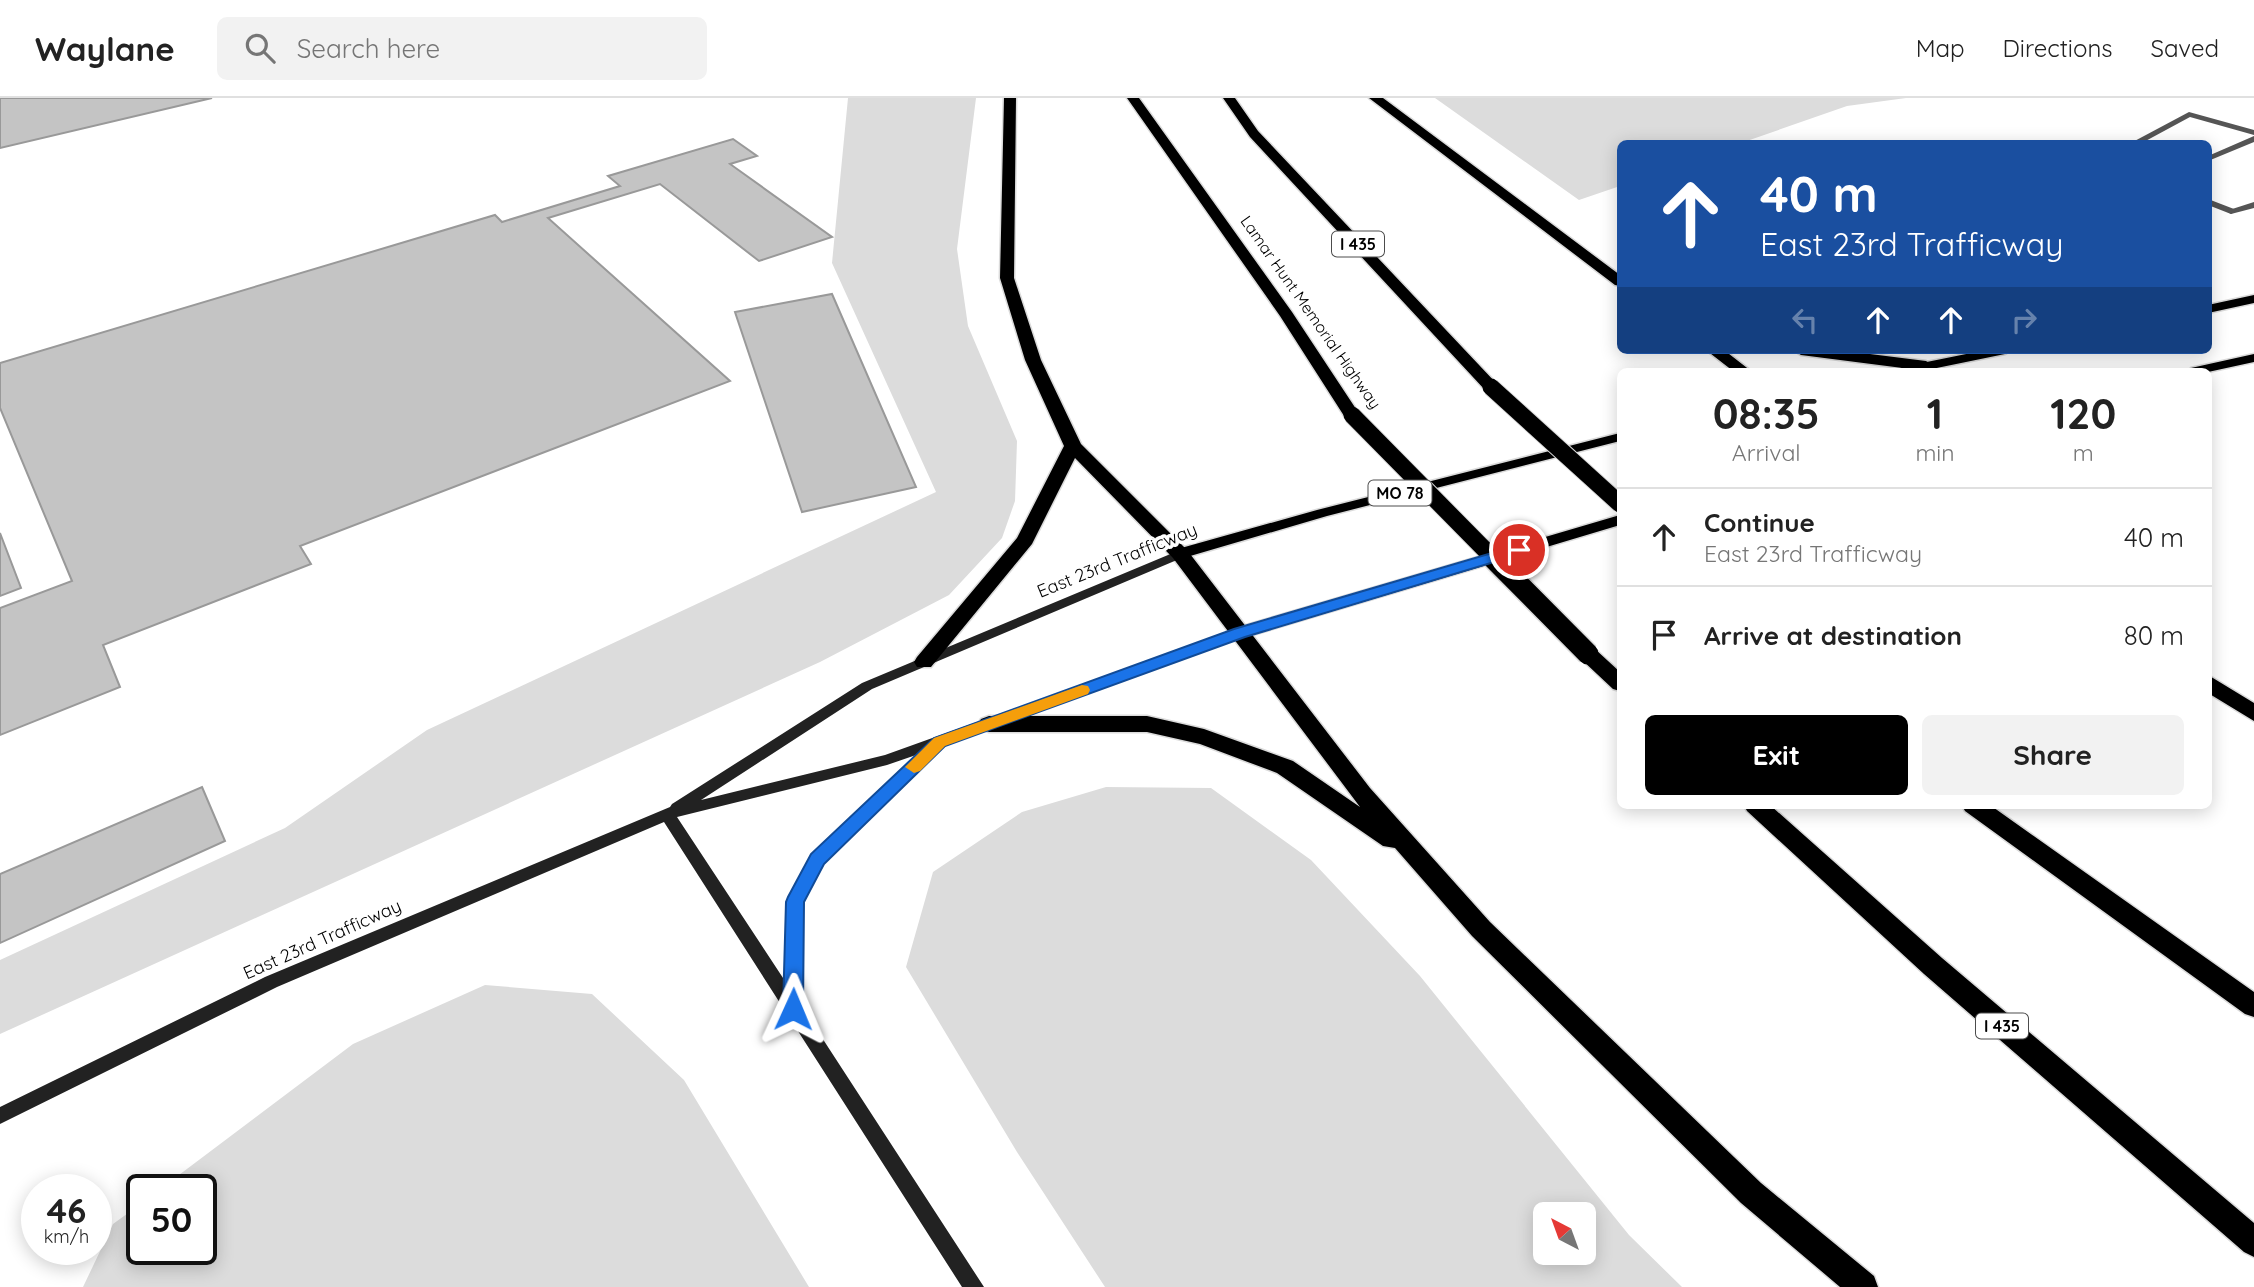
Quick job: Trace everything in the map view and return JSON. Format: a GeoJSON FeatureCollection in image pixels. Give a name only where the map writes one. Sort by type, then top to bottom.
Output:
{"type":"FeatureCollection","features":[{"type":"Feature","properties":{"kind":"highway"},"geometry":{"type":"LineString","coordinates":[[1010,98],[1007,278],[1033,360],[1073,446],[1180,554],[1362,794],[1481,929],[1751,1193],[1863,1287]]}},
{"type":"Feature","properties":{"kind":"highway","name":"Lamar Hunt Memorial Highway"},"geometry":{"type":"LineString","coordinates":[[1133,98],[1286,315],[1352,415],[1617,681]]}},
{"type":"Feature","properties":{"kind":"highway","name":"I 435"},"geometry":{"type":"LineString","coordinates":[[1229,98],[1254,134],[1491,387],[1617,501]]}},
{"type":"Feature","properties":{"kind":"highway"},"geometry":{"type":"LineString","coordinates":[[1375,98],[1617,280]]}},
{"type":"Feature","properties":{"kind":"highway"},"geometry":{"type":"LineString","coordinates":[[1720,354],[1739,368]]}},
{"type":"Feature","properties":{"kind":"highway"},"geometry":{"type":"LineString","coordinates":[[1832,354],[1926,366]]}},
{"type":"Feature","properties":{"kind":"highway"},"geometry":{"type":"LineString","coordinates":[[924,662],[1025,540],[1073,446]]}},
{"type":"Feature","properties":{"kind":"highway"},"geometry":{"type":"LineString","coordinates":[[2212,685],[2254,713]]}},
{"type":"Feature","properties":{"kind":"highway"},"geometry":{"type":"LineString","coordinates":[[989,724],[1147,724],[1204,737],[1285,767],[1414,856]]}},
{"type":"Feature","properties":{"kind":"highway","name":"I 435"},"geometry":{"type":"LineString","coordinates":[[1759,809],[1933,966],[2254,1242]]}},
{"type":"Feature","properties":{"kind":"highway"},"geometry":{"type":"LineString","coordinates":[[1979,809],[2254,1006]]}},
{"type":"Feature","properties":{"kind":"main road"},"geometry":{"type":"LineString","coordinates":[[2212,308],[2254,299]]}},
{"type":"Feature","properties":{"kind":"main road"},"geometry":{"type":"LineString","coordinates":[[1916,368],[1985,354]]}},
{"type":"Feature","properties":{"kind":"main road"},"geometry":{"type":"LineString","coordinates":[[2209,368],[2254,358]]}},
{"type":"Feature","properties":{"kind":"main road","name":"East 23rd Trafficway"},"geometry":{"type":"LineString","coordinates":[[667,814],[867,686],[1180,554],[1322,513],[1617,438]]}},
{"type":"Feature","properties":{"kind":"main road","name":"East 23rd Trafficway"},"geometry":{"type":"LineString","coordinates":[[0,1116],[271,982],[667,814],[887,760],[1239,633],[1617,521]]}},
{"type":"Feature","properties":{"kind":"main road"},"geometry":{"type":"LineString","coordinates":[[793,1009],[795,902],[818,859],[940,742]]}},
{"type":"Feature","properties":{"kind":"main road"},"geometry":{"type":"LineString","coordinates":[[667,814],[974,1287]]}},
{"type":"Feature","properties":{"kind":"street"},"geometry":{"type":"LineString","coordinates":[[2140,140],[2189,114],[2254,133]]}},
{"type":"Feature","properties":{"kind":"street"},"geometry":{"type":"LineString","coordinates":[[2212,157],[2254,139]]}},
{"type":"Feature","properties":{"kind":"street"},"geometry":{"type":"LineString","coordinates":[[2212,204],[2231,211]]}},
{"type":"Feature","properties":{"kind":"street"},"geometry":{"type":"LineString","coordinates":[[2212,214],[2254,205]]}},
{"type":"Feature","properties":{"kind":"shaded area"},"geometry":{"type":"Polygon","coordinates":[[[848,98],[976,98],[957,249],[968,326],[1017,441],[1015,501],[1002,538],[949,595],[820,662],[0,1034],[0,960],[285,828],[427,730],[936,492],[832,263],[848,98]]]}},
{"type":"Feature","properties":{"kind":"shaded area"},"geometry":{"type":"Polygon","coordinates":[[[1435,98],[1906,98],[1847,106],[1750,140],[1617,140],[1617,187],[1579,200],[1435,98]]]}},
{"type":"Feature","properties":{"kind":"shaded area"},"geometry":{"type":"Polygon","coordinates":[[[1106,787],[1211,788],[1311,860],[1420,976],[1629,1235],[1682,1287],[1105,1287],[1017,1152],[906,967],[933,872],[1022,812],[1106,787]]]}},
{"type":"Feature","properties":{"kind":"shaded area"},"geometry":{"type":"Polygon","coordinates":[[[485,985],[592,994],[684,1080],[809,1287],[83,1287],[93,1265],[112,1265],[112,1226],[126,1215],[126,1265],[217,1265],[217,1174],[180,1174],[353,1044],[485,985]]]}},
{"type":"Feature","properties":{"kind":"building"},"geometry":{"type":"Polygon","coordinates":[[[0,98],[212,98],[0,148],[0,98]]]}},
{"type":"Feature","properties":{"kind":"building"},"geometry":{"type":"Polygon","coordinates":[[[733,139],[757,156],[730,164],[832,237],[759,261],[660,184],[548,218],[730,381],[300,546],[311,564],[103,645],[120,687],[0,735],[0,608],[72,581],[0,408],[0,363],[495,215],[502,222],[620,186],[608,176],[733,139]]]}},
{"type":"Feature","properties":{"kind":"building"},"geometry":{"type":"Polygon","coordinates":[[[832,294],[916,487],[802,512],[735,312],[832,294]]]}},
{"type":"Feature","properties":{"kind":"building"},"geometry":{"type":"Polygon","coordinates":[[[0,533],[21,588],[0,596],[0,533]]]}},
{"type":"Feature","properties":{"kind":"building"},"geometry":{"type":"Polygon","coordinates":[[[202,787],[225,841],[0,943],[0,874],[202,787]]]}},
{"type":"Feature","properties":{"kind":"slow traffic"},"geometry":{"type":"LineString","coordinates":[[914,767],[940,742],[1082,690]]}},
{"type":"Feature","properties":{"kind":"route"},"geometry":{"type":"LineString","coordinates":[[793,1009],[795,902],[818,859],[940,742],[1239,633],[1519,550]]}}]}
